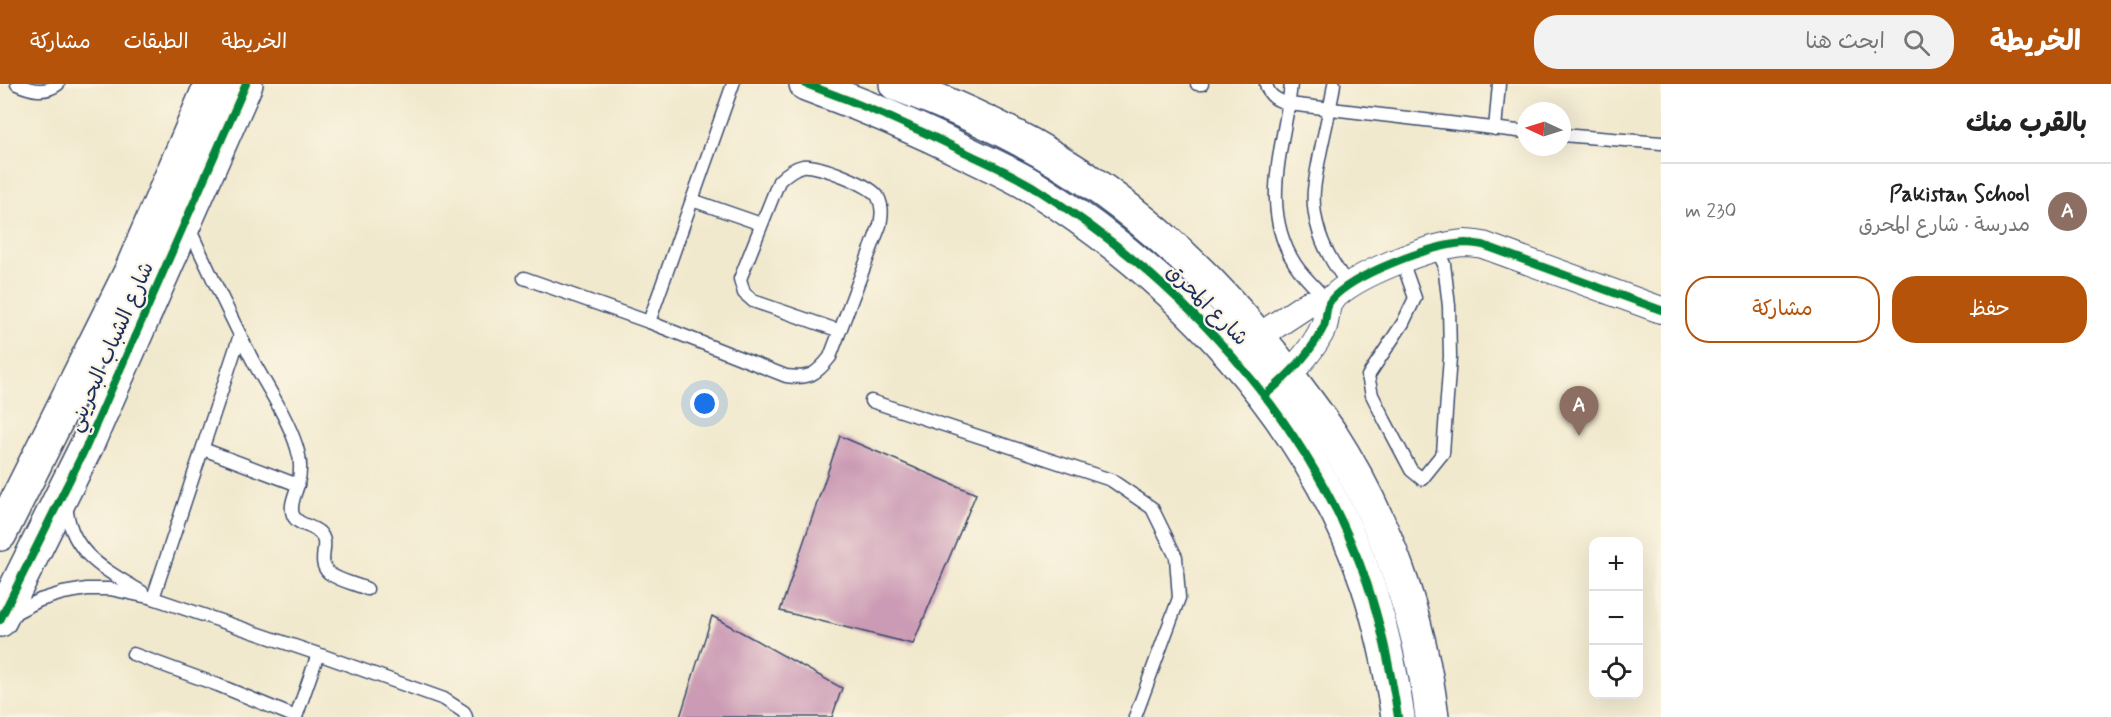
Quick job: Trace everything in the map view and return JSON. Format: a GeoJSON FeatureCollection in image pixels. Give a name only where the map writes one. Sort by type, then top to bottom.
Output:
{"type":"FeatureCollection","features":[{"type":"Feature","properties":{"kind":"street"},"geometry":{"type":"LineString","coordinates":[[130,273],[191,84]]}},
{"type":"Feature","properties":{"kind":"street","name":"شارع الشباب البحريني"},"geometry":{"type":"LineString","coordinates":[[0,534],[130,273],[210,84]]}},
{"type":"Feature","properties":{"kind":"street","name":"شارع الشباب البحريني"},"geometry":{"type":"LineString","coordinates":[[0,621],[86,447],[246,84]]}},
{"type":"Feature","properties":{"kind":"street","name":"شارع المحرق"},"geometry":{"type":"LineString","coordinates":[[806,84],[903,122],[1030,184],[1136,260],[1188,308],[1288,375],[1330,433],[1352,470],[1390,549],[1417,632],[1429,687],[1432,717]]}},
{"type":"Feature","properties":{"kind":"street","name":"شارع المحرق"},"geometry":{"type":"LineString","coordinates":[[896,84],[981,120],[1044,153],[1105,191],[1161,236],[1196,268],[1249,349],[1263,396],[1301,449],[1326,491],[1348,536],[1382,630],[1398,717]]}},
{"type":"Feature","properties":{"kind":"street"},"geometry":{"type":"LineString","coordinates":[[1263,396],[1288,375],[1313,344],[1324,325],[1329,302],[1348,284],[1383,267],[1447,245],[1467,243],[1483,245],[1661,310]]}},
{"type":"Feature","properties":{"kind":"street"},"geometry":{"type":"LineString","coordinates":[[1249,349],[1273,327],[1308,304],[1329,302]]}},
{"type":"Feature","properties":{"kind":"lane"},"geometry":{"type":"LineString","coordinates":[[17,84],[28,89],[42,91],[58,84]]}},
{"type":"Feature","properties":{"kind":"lane"},"geometry":{"type":"LineString","coordinates":[[649,322],[733,84]]}},
{"type":"Feature","properties":{"kind":"lane"},"geometry":{"type":"LineString","coordinates":[[1197,84],[1202,84]]}},
{"type":"Feature","properties":{"kind":"lane"},"geometry":{"type":"LineString","coordinates":[[1266,84],[1268,93],[1289,104],[1517,131]]}},
{"type":"Feature","properties":{"kind":"lane"},"geometry":{"type":"LineString","coordinates":[[1291,84],[1275,187],[1277,219],[1295,264],[1329,302]]}},
{"type":"Feature","properties":{"kind":"lane"},"geometry":{"type":"LineString","coordinates":[[1334,84],[1314,191],[1315,214],[1320,234],[1330,257],[1348,284]]}},
{"type":"Feature","properties":{"kind":"lane"},"geometry":{"type":"LineString","coordinates":[[1495,129],[1499,84]]}},
{"type":"Feature","properties":{"kind":"lane"},"geometry":{"type":"LineString","coordinates":[[1571,136],[1661,143]]}},
{"type":"Feature","properties":{"kind":"lane"},"geometry":{"type":"LineString","coordinates":[[524,278],[649,322],[786,375],[804,378],[820,370],[830,357],[840,331],[880,225],[883,209],[878,195],[867,186],[820,168],[804,166],[788,172],[780,181],[740,279],[744,293],[753,301],[840,331]]}},
{"type":"Feature","properties":{"kind":"lane"},"geometry":{"type":"LineString","coordinates":[[692,200],[761,224]]}},
{"type":"Feature","properties":{"kind":"lane"},"geometry":{"type":"LineString","coordinates":[[186,221],[240,335],[294,439],[300,461],[292,514],[324,538],[322,560],[324,566],[334,576],[367,589]]}},
{"type":"Feature","properties":{"kind":"lane"},"geometry":{"type":"LineString","coordinates":[[1402,261],[1415,298],[1403,323],[1368,376],[1372,395],[1385,421],[1411,470],[1422,479],[1443,453],[1450,357],[1449,306],[1444,264],[1437,249]]}},
{"type":"Feature","properties":{"kind":"lane"},"geometry":{"type":"LineString","coordinates":[[153,598],[240,335]]}},
{"type":"Feature","properties":{"kind":"lane"},"geometry":{"type":"LineString","coordinates":[[871,401],[1112,480],[1152,508],[1176,557],[1179,598],[1135,717]]}},
{"type":"Feature","properties":{"kind":"lane"},"geometry":{"type":"LineString","coordinates":[[203,449],[298,485]]}},
{"type":"Feature","properties":{"kind":"lane"},"geometry":{"type":"LineString","coordinates":[[65,490],[70,523],[85,553],[97,566],[153,598]]}},
{"type":"Feature","properties":{"kind":"lane"},"geometry":{"type":"LineString","coordinates":[[0,621],[40,600],[63,593],[87,589],[110,589],[153,598],[444,699],[464,712],[466,717]]}},
{"type":"Feature","properties":{"kind":"lane"},"geometry":{"type":"LineString","coordinates":[[133,654],[296,717],[318,654]]}},
{"type":"Feature","properties":{"kind":"building"},"geometry":{"type":"Polygon","coordinates":[[[840,436],[976,494],[913,644],[780,611],[840,436]]]}},
{"type":"Feature","properties":{"kind":"building"},"geometry":{"type":"Polygon","coordinates":[[[712,616],[842,688],[832,717],[680,717],[712,616]]]}},
{"type":"Feature","properties":{"kind":"cycle path"},"geometry":{"type":"LineString","coordinates":[[0,620],[86,447],[246,84]]}},
{"type":"Feature","properties":{"kind":"cycle path"},"geometry":{"type":"LineString","coordinates":[[806,84],[912,127],[1032,186],[1086,223],[1138,264],[1187,308],[1233,357],[1274,409],[1311,464],[1342,522],[1367,583],[1377,616],[1398,717]]}},
{"type":"Feature","properties":{"kind":"cycle path"},"geometry":{"type":"LineString","coordinates":[[1264,396],[1290,373],[1312,346],[1324,326],[1329,303],[1342,290],[1356,280],[1394,262],[1450,245],[1465,243],[1483,245],[1661,310]]}},
{"type":"Feature","properties":{"kind":"place","name":"Pakistan School"},"geometry":{"type":"Point","coordinates":[1579,436]}}]}
